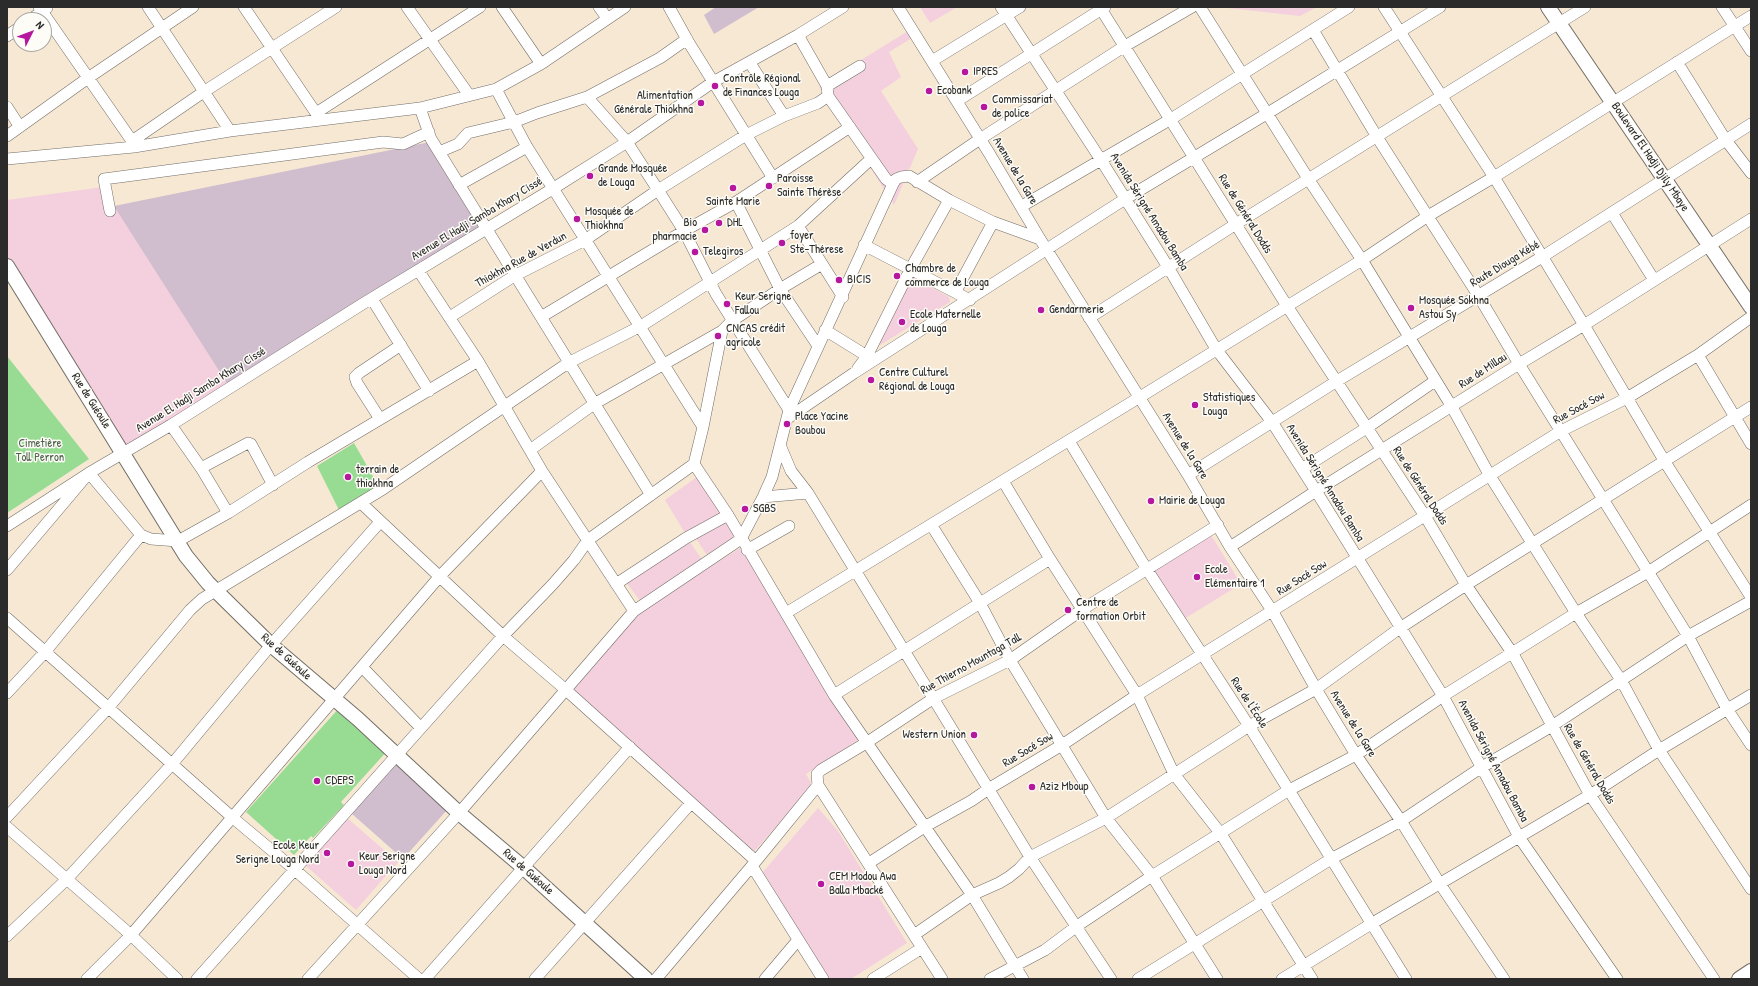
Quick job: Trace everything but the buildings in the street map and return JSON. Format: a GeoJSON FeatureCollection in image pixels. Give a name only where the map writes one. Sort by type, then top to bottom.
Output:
{"type":"FeatureCollection","features":[{"type":"Feature","properties":{"kind":"main road","name":"Boulevard El Hadji Djily Mbaye"},"geometry":{"type":"LineString","coordinates":[[1548,7],[1751,307]]}},
{"type":"Feature","properties":{"kind":"main road","name":"Rue de Guéoule"},"geometry":{"type":"LineString","coordinates":[[7,266],[178,540],[186,556],[208,583],[271,645],[334,699],[459,813],[524,868],[646,979]]}},
{"type":"Feature","properties":{"kind":"main road"},"geometry":{"type":"LineString","coordinates":[[1739,979],[1751,971]]}},
{"type":"Feature","properties":{"kind":"street"},"geometry":{"type":"LineString","coordinates":[[148,7],[205,91],[230,131]]}},
{"type":"Feature","properties":{"kind":"street"},"geometry":{"type":"LineString","coordinates":[[7,136],[88,78],[193,7]]}},
{"type":"Feature","properties":{"kind":"street"},"geometry":{"type":"LineString","coordinates":[[244,7],[319,117]]}},
{"type":"Feature","properties":{"kind":"street"},"geometry":{"type":"LineString","coordinates":[[133,144],[205,91],[336,7]]}},
{"type":"Feature","properties":{"kind":"street"},"geometry":{"type":"LineString","coordinates":[[407,7],[469,96]]}},
{"type":"Feature","properties":{"kind":"street"},"geometry":{"type":"LineString","coordinates":[[319,117],[480,7]]}},
{"type":"Feature","properties":{"kind":"street"},"geometry":{"type":"LineString","coordinates":[[502,7],[541,64]]}},
{"type":"Feature","properties":{"kind":"street"},"geometry":{"type":"LineString","coordinates":[[599,7],[607,18]]}},
{"type":"Feature","properties":{"kind":"street"},"geometry":{"type":"LineString","coordinates":[[7,148],[10,159],[230,131],[319,117],[420,108],[496,89],[541,64],[625,7]]}},
{"type":"Feature","properties":{"kind":"street"},"geometry":{"type":"LineString","coordinates":[[668,7],[773,178]]}},
{"type":"Feature","properties":{"kind":"street","name":"Avenue El Hadji Samba Khary Cissé"},"geometry":{"type":"LineString","coordinates":[[7,526],[89,473],[171,425],[418,270],[554,188],[627,142],[713,82],[750,63],[843,7]]}},
{"type":"Feature","properties":{"kind":"street","name":"Avenue de la Gare"},"geometry":{"type":"LineString","coordinates":[[898,7],[1022,206],[1040,239],[1188,475],[1230,547],[1273,612],[1316,689],[1356,755],[1504,979]]}},
{"type":"Feature","properties":{"kind":"street"},"geometry":{"type":"LineString","coordinates":[[932,61],[1004,12],[1020,7]]}},
{"type":"Feature","properties":{"kind":"street"},"geometry":{"type":"LineString","coordinates":[[917,182],[980,139],[1125,46],[1192,7]]}},
{"type":"Feature","properties":{"kind":"street"},"geometry":{"type":"LineString","coordinates":[[1200,7],[1309,180],[1362,260],[1408,338],[1452,407],[1490,476],[1576,613],[1621,680],[1659,750],[1751,888]]}},
{"type":"Feature","properties":{"kind":"street"},"geometry":{"type":"LineString","coordinates":[[1022,206],[1171,119],[1349,7]]}},
{"type":"Feature","properties":{"kind":"street"},"geometry":{"type":"LineString","coordinates":[[1384,7],[1494,177],[1665,462],[1751,597]]}},
{"type":"Feature","properties":{"kind":"street"},"geometry":{"type":"LineString","coordinates":[[789,414],[970,300],[1125,199],[1440,7]]}},
{"type":"Feature","properties":{"kind":"street"},"geometry":{"type":"LineString","coordinates":[[1089,318],[1236,224],[1443,97],[1585,7]]}},
{"type":"Feature","properties":{"kind":"street"},"geometry":{"type":"LineString","coordinates":[[1722,7],[1751,51]]}},
{"type":"Feature","properties":{"kind":"street"},"geometry":{"type":"LineString","coordinates":[[43,8],[133,144]]}},
{"type":"Feature","properties":{"kind":"street"},"geometry":{"type":"LineString","coordinates":[[957,101],[1103,8]]}},
{"type":"Feature","properties":{"kind":"street","name":"Rue de Général Dodds"},"geometry":{"type":"LineString","coordinates":[[1103,8],[1125,46],[1287,306],[1368,427],[1425,516],[1466,585],[1513,654],[1590,795],[1714,979]]}},
{"type":"Feature","properties":{"kind":"street","name":"Avenida Sérigné Amadou Bamba"},"geometry":{"type":"LineString","coordinates":[[1004,12],[1032,52],[1101,160],[1168,267],[1216,349],[1272,422],[1316,491],[1443,696],[1519,837],[1617,979]]}},
{"type":"Feature","properties":{"kind":"street"},"geometry":{"type":"LineString","coordinates":[[786,613],[932,526],[1002,481],[1140,398],[1216,349],[1362,260],[1428,216],[1494,177],[1751,16]]}},
{"type":"Feature","properties":{"kind":"street"},"geometry":{"type":"LineString","coordinates":[[1313,30],[1377,137],[1478,295],[1519,364],[1688,636],[1728,709],[1751,745]]}},
{"type":"Feature","properties":{"kind":"street"},"geometry":{"type":"LineString","coordinates":[[798,35],[828,91],[850,127],[881,174],[893,184]]}},
{"type":"Feature","properties":{"kind":"street"},"geometry":{"type":"LineString","coordinates":[[439,152],[458,144],[468,133],[514,122],[587,97],[660,58],[687,40]]}},
{"type":"Feature","properties":{"kind":"street"},"geometry":{"type":"LineString","coordinates":[[1677,62],[1725,139],[1751,173]]}},
{"type":"Feature","properties":{"kind":"street"},"geometry":{"type":"LineString","coordinates":[[750,63],[784,116]]}},
{"type":"Feature","properties":{"kind":"street","name":"Thiokhna Rue de Verdun"},"geometry":{"type":"LineString","coordinates":[[450,317],[514,276],[585,240],[658,190],[746,136],[784,116],[818,103],[828,91],[860,66]]}},
{"type":"Feature","properties":{"kind":"street"},"geometry":{"type":"LineString","coordinates":[[496,89],[528,147],[703,427]]}},
{"type":"Feature","properties":{"kind":"street"},"geometry":{"type":"LineString","coordinates":[[587,97],[627,142],[658,190],[684,231],[709,282],[789,414]]}},
{"type":"Feature","properties":{"kind":"street"},"geometry":{"type":"LineString","coordinates":[[7,108],[20,127]]}},
{"type":"Feature","properties":{"kind":"street"},"geometry":{"type":"LineString","coordinates":[[420,108],[429,132],[439,152],[514,276],[541,317],[568,364],[651,495]]}},
{"type":"Feature","properties":{"kind":"street","name":"Route Diouga Kébé"},"geometry":{"type":"LineString","coordinates":[[1188,475],[1337,381],[1542,257],[1725,139],[1751,124]]}},
{"type":"Feature","properties":{"kind":"street"},"geometry":{"type":"LineString","coordinates":[[541,317],[684,231],[736,202],[850,127]]}},
{"type":"Feature","properties":{"kind":"street"},"geometry":{"type":"LineString","coordinates":[[110,210],[104,179],[383,142],[403,144],[429,132]]}},
{"type":"Feature","properties":{"kind":"street"},"geometry":{"type":"LineString","coordinates":[[459,185],[528,147]]}},
{"type":"Feature","properties":{"kind":"street"},"geometry":{"type":"LineString","coordinates":[[7,817],[109,707],[190,610],[202,599],[361,503],[568,364],[641,326],[798,226],[871,159]]}},
{"type":"Feature","properties":{"kind":"street"},"geometry":{"type":"LineString","coordinates":[[308,979],[459,813],[634,611],[741,539],[772,477],[789,414],[818,346],[843,296],[864,245],[896,179],[901,176],[909,176],[949,200],[993,222],[1040,239]]}},
{"type":"Feature","properties":{"kind":"street"},"geometry":{"type":"LineString","coordinates":[[854,374],[867,356],[911,268],[949,200]]}},
{"type":"Feature","properties":{"kind":"street"},"geometry":{"type":"LineString","coordinates":[[736,202],[780,289],[818,346]]}},
{"type":"Feature","properties":{"kind":"street"},"geometry":{"type":"LineString","coordinates":[[1612,213],[1654,280]]}},
{"type":"Feature","properties":{"kind":"street","name":"Rue de Millau"},"geometry":{"type":"LineString","coordinates":[[1230,547],[1316,491],[1584,325],[1751,219]]}},
{"type":"Feature","properties":{"kind":"street"},"geometry":{"type":"LineString","coordinates":[[956,291],[993,222]]}},
{"type":"Feature","properties":{"kind":"street"},"geometry":{"type":"LineString","coordinates":[[798,226],[843,296]]}},
{"type":"Feature","properties":{"kind":"street"},"geometry":{"type":"LineString","coordinates":[[864,245],[956,291],[970,300]]}},
{"type":"Feature","properties":{"kind":"street"},"geometry":{"type":"LineString","coordinates":[[530,450],[594,404],[663,363],[722,331],[732,321],[780,289],[822,264]]}},
{"type":"Feature","properties":{"kind":"street"},"geometry":{"type":"LineString","coordinates":[[418,270],[478,361],[542,471],[634,611]]}},
{"type":"Feature","properties":{"kind":"street"},"geometry":{"type":"LineString","coordinates":[[372,299],[429,391]]}},
{"type":"Feature","properties":{"kind":"street","name":"Rue Socé Sow"},"geometry":{"type":"LineString","coordinates":[[869,863],[926,826],[971,801],[1062,745],[1137,695],[1273,612],[1561,431],[1627,398],[1698,355],[1751,317]]}},
{"type":"Feature","properties":{"kind":"street"},"geometry":{"type":"LineString","coordinates":[[825,330],[867,356]]}},
{"type":"Feature","properties":{"kind":"street"},"geometry":{"type":"LineString","coordinates":[[197,979],[503,636],[574,560],[588,540],[694,464],[722,331]]}},
{"type":"Feature","properties":{"kind":"street"},"geometry":{"type":"LineString","coordinates":[[380,419],[357,383],[356,376],[358,373],[401,345]]}},
{"type":"Feature","properties":{"kind":"street"},"geometry":{"type":"LineString","coordinates":[[1698,355],[1751,444]]}},
{"type":"Feature","properties":{"kind":"street"},"geometry":{"type":"LineString","coordinates":[[7,570],[89,473],[140,535],[151,539],[178,540],[228,513],[308,462],[478,361]]}},
{"type":"Feature","properties":{"kind":"street"},"geometry":{"type":"LineString","coordinates":[[1302,469],[1368,427],[1435,381]]}},
{"type":"Feature","properties":{"kind":"street"},"geometry":{"type":"LineString","coordinates":[[914,935],[972,895],[1009,877],[1030,857],[1106,818],[1249,726],[1316,689],[1400,628],[1466,585],[1751,407]]}},
{"type":"Feature","properties":{"kind":"street"},"geometry":{"type":"LineString","coordinates":[[171,425],[201,468],[228,513]]}},
{"type":"Feature","properties":{"kind":"street","name":"Rue de l'École"},"geometry":{"type":"LineString","coordinates":[[1069,441],[1146,568],[1249,726],[1406,979]]}},
{"type":"Feature","properties":{"kind":"street"},"geometry":{"type":"LineString","coordinates":[[201,468],[248,443],[251,444],[273,485]]}},
{"type":"Feature","properties":{"kind":"street"},"geometry":{"type":"LineString","coordinates":[[780,445],[791,471],[808,493],[904,651],[990,788],[1030,857],[1111,979]]}},
{"type":"Feature","properties":{"kind":"street"},"geometry":{"type":"LineString","coordinates":[[694,464],[728,515],[747,550],[834,695],[866,743],[926,826],[972,895],[1023,979]]}},
{"type":"Feature","properties":{"kind":"street"},"geometry":{"type":"LineString","coordinates":[[87,979],[131,935],[440,576],[542,471]]}},
{"type":"Feature","properties":{"kind":"street"},"geometry":{"type":"LineString","coordinates":[[1002,481],[1137,695],[1174,774],[1221,834],[1312,979]]}},
{"type":"Feature","properties":{"kind":"street"},"geometry":{"type":"LineString","coordinates":[[763,497],[808,493]]}},
{"type":"Feature","properties":{"kind":"street"},"geometry":{"type":"LineString","coordinates":[[361,503],[503,636],[566,690],[691,802],[754,864],[798,940],[824,979]]}},
{"type":"Feature","properties":{"kind":"street"},"geometry":{"type":"LineString","coordinates":[[990,979],[1045,950],[1077,926],[1152,876],[1289,790],[1356,755],[1443,696],[1513,654],[1576,613],[1648,572],[1751,505]]}},
{"type":"Feature","properties":{"kind":"street"},"geometry":{"type":"LineString","coordinates":[[616,584],[686,538],[728,515]]}},
{"type":"Feature","properties":{"kind":"street"},"geometry":{"type":"LineString","coordinates":[[7,936],[66,880],[173,763],[271,645],[380,522]]}},
{"type":"Feature","properties":{"kind":"street","name":"Rue Thierno Mountaga Tall"},"geometry":{"type":"LineString","coordinates":[[656,979],[754,864],[818,780],[821,770],[866,743],[934,698],[1010,660],[1083,609],[1146,568],[1218,525]]}},
{"type":"Feature","properties":{"kind":"street"},"geometry":{"type":"LineString","coordinates":[[747,550],[789,526]]}},
{"type":"Feature","properties":{"kind":"street"},"geometry":{"type":"LineString","coordinates":[[932,526],[980,602],[1010,660],[1106,818],[1152,876],[1217,979]]}},
{"type":"Feature","properties":{"kind":"street"},"geometry":{"type":"LineString","coordinates":[[7,693],[45,652],[140,535]]}},
{"type":"Feature","properties":{"kind":"street"},"geometry":{"type":"LineString","coordinates":[[834,695],[1050,559]]}},
{"type":"Feature","properties":{"kind":"street"},"geometry":{"type":"LineString","coordinates":[[1138,979],[1331,859],[1401,821],[1482,767],[1552,726],[1688,636],[1751,601]]}},
{"type":"Feature","properties":{"kind":"street"},"geometry":{"type":"LineString","coordinates":[[7,618],[173,763],[233,818],[294,869],[419,979]]}},
{"type":"Feature","properties":{"kind":"street"},"geometry":{"type":"LineString","coordinates":[[362,667],[421,728]]}},
{"type":"Feature","properties":{"kind":"street"},"geometry":{"type":"LineString","coordinates":[[1282,979],[1371,924],[1590,795],[1659,750],[1751,695]]}},
{"type":"Feature","properties":{"kind":"street"},"geometry":{"type":"LineString","coordinates":[[425,979],[630,747]]}},
{"type":"Feature","properties":{"kind":"street"},"geometry":{"type":"LineString","coordinates":[[818,780],[942,979]]}},
{"type":"Feature","properties":{"kind":"street"},"geometry":{"type":"LineString","coordinates":[[535,979],[691,802]]}},
{"type":"Feature","properties":{"kind":"street"},"geometry":{"type":"LineString","coordinates":[[7,827],[66,880],[131,935],[177,979]]}},
{"type":"Feature","properties":{"kind":"street"},"geometry":{"type":"LineString","coordinates":[[765,979],[798,940]]}},
{"type":"Feature","properties":{"kind":"street"},"geometry":{"type":"LineString","coordinates":[[873,979],[922,948]]}},
{"type":"Feature","properties":{"kind":"shaded area"},"geometry":{"type":"Polygon","coordinates":[[[716,7],[759,7],[714,34],[704,15],[716,7]]]}},
{"type":"Feature","properties":{"kind":"shaded area"},"geometry":{"type":"Polygon","coordinates":[[[920,7],[957,7],[930,23],[920,7]]]}},
{"type":"Feature","properties":{"kind":"shaded area"},"geometry":{"type":"Polygon","coordinates":[[[1219,7],[1317,7],[1300,16],[1219,7]]]}},
{"type":"Feature","properties":{"kind":"shaded area"},"geometry":{"type":"Polygon","coordinates":[[[908,31],[912,38],[889,52],[901,77],[881,91],[918,149],[894,205],[819,86],[908,31]]]}},
{"type":"Feature","properties":{"kind":"shaded area"},"geometry":{"type":"Polygon","coordinates":[[[430,142],[487,234],[230,388],[114,206],[430,142]]]}},
{"type":"Feature","properties":{"kind":"shaded area"},"geometry":{"type":"Polygon","coordinates":[[[103,187],[230,388],[126,454],[7,261],[7,200],[103,187]]]}},
{"type":"Feature","properties":{"kind":"shaded area","name":"Ecole Maternelle de Louga"},"geometry":{"type":"Polygon","coordinates":[[[914,278],[949,297],[950,302],[880,345],[876,342],[909,280],[914,278]]]}},
{"type":"Feature","properties":{"kind":"shaded area"},"geometry":{"type":"Polygon","coordinates":[[[701,474],[731,510],[685,533],[665,500],[701,474]]]}},
{"type":"Feature","properties":{"kind":"shaded area"},"geometry":{"type":"Polygon","coordinates":[[[724,519],[737,535],[707,555],[695,537],[724,519]]]}},
{"type":"Feature","properties":{"kind":"shaded area","name":"Ecole Elémentaire 1"},"geometry":{"type":"Polygon","coordinates":[[[1211,535],[1241,584],[1184,619],[1154,571],[1211,535]]]}},
{"type":"Feature","properties":{"kind":"shaded area"},"geometry":{"type":"Polygon","coordinates":[[[690,542],[705,564],[641,602],[626,582],[690,542]]]}},
{"type":"Feature","properties":{"kind":"shaded area"},"geometry":{"type":"Polygon","coordinates":[[[742,547],[861,738],[806,774],[812,785],[751,855],[572,692],[640,609],[742,547]]]}},
{"type":"Feature","properties":{"kind":"shaded area"},"geometry":{"type":"Polygon","coordinates":[[[394,763],[447,810],[403,859],[351,813],[394,763]]]}},
{"type":"Feature","properties":{"kind":"shaded area","name":"CEM Modou Awa Balla Mbacké"},"geometry":{"type":"Polygon","coordinates":[[[818,808],[838,831],[907,943],[851,979],[826,979],[774,899],[778,896],[763,872],[818,808]]]}},
{"type":"Feature","properties":{"kind":"shaded area","name":"Keur Serigne Louga Nord"},"geometry":{"type":"Polygon","coordinates":[[[346,817],[398,862],[356,910],[305,865],[346,817]]]}},
{"type":"Feature","properties":{"kind":"green space","name":"Cimetière Toll Perron"},"geometry":{"type":"Polygon","coordinates":[[[7,356],[89,459],[7,513],[7,356]]]}},
{"type":"Feature","properties":{"kind":"green space","name":"terrain de thiokhna"},"geometry":{"type":"Polygon","coordinates":[[[354,443],[379,487],[340,512],[317,466],[354,443]]]}},
{"type":"Feature","properties":{"kind":"green space","name":"CDEPS"},"geometry":{"type":"Polygon","coordinates":[[[340,707],[388,750],[341,802],[344,805],[313,838],[311,836],[294,855],[246,812],[340,707]]]}},
{"type":"Feature","properties":{"kind":"place","name":"IPRES"},"geometry":{"type":"Point","coordinates":[965,72]}},
{"type":"Feature","properties":{"kind":"place","name":"Contrôle Régional de Finances Louga"},"geometry":{"type":"Point","coordinates":[715,86]}},
{"type":"Feature","properties":{"kind":"place","name":"Ecobank"},"geometry":{"type":"Point","coordinates":[929,91]}},
{"type":"Feature","properties":{"kind":"place","name":"Alimentation Générale Thiokhna"},"geometry":{"type":"Point","coordinates":[701,103]}},
{"type":"Feature","properties":{"kind":"place","name":"Commissariat de police"},"geometry":{"type":"Point","coordinates":[984,107]}},
{"type":"Feature","properties":{"kind":"place","name":"Grande Mosquée de Louga"},"geometry":{"type":"Point","coordinates":[590,176]}},
{"type":"Feature","properties":{"kind":"place","name":"Paroisse Sainte Thérèse"},"geometry":{"type":"Point","coordinates":[769,186]}},
{"type":"Feature","properties":{"kind":"place","name":"Sainte Marie"},"geometry":{"type":"Point","coordinates":[733,188]}},
{"type":"Feature","properties":{"kind":"place","name":"Mosquée de Thiokhna"},"geometry":{"type":"Point","coordinates":[577,219]}},
{"type":"Feature","properties":{"kind":"place","name":"DHL"},"geometry":{"type":"Point","coordinates":[719,223]}},
{"type":"Feature","properties":{"kind":"place","name":"Bio pharmacie"},"geometry":{"type":"Point","coordinates":[705,230]}},
{"type":"Feature","properties":{"kind":"place","name":"foyer Ste-Thérese"},"geometry":{"type":"Point","coordinates":[782,243]}},
{"type":"Feature","properties":{"kind":"place","name":"Telegiros"},"geometry":{"type":"Point","coordinates":[695,252]}},
{"type":"Feature","properties":{"kind":"place","name":"Chambre de commerce de Louga"},"geometry":{"type":"Point","coordinates":[897,276]}},
{"type":"Feature","properties":{"kind":"place","name":"BICIS"},"geometry":{"type":"Point","coordinates":[839,280]}},
{"type":"Feature","properties":{"kind":"place","name":"Keur Serigne Fallou"},"geometry":{"type":"Point","coordinates":[727,304]}},
{"type":"Feature","properties":{"kind":"place","name":"Mosquée Sokhna Astou Sy"},"geometry":{"type":"Point","coordinates":[1411,308]}},
{"type":"Feature","properties":{"kind":"place","name":"Gendarmerie"},"geometry":{"type":"Point","coordinates":[1041,310]}},
{"type":"Feature","properties":{"kind":"place","name":"Ecole Maternelle de Louga"},"geometry":{"type":"Point","coordinates":[902,322]}},
{"type":"Feature","properties":{"kind":"place","name":"CNCAS crédit agricole"},"geometry":{"type":"Point","coordinates":[718,336]}},
{"type":"Feature","properties":{"kind":"place","name":"Centre Culturel Régional de Louga"},"geometry":{"type":"Point","coordinates":[871,380]}},
{"type":"Feature","properties":{"kind":"place","name":"Statistiques Louga"},"geometry":{"type":"Point","coordinates":[1195,405]}},
{"type":"Feature","properties":{"kind":"place","name":"Place Yacine Boubou"},"geometry":{"type":"Point","coordinates":[787,424]}},
{"type":"Feature","properties":{"kind":"place","name":"terrain de thiokhna"},"geometry":{"type":"Point","coordinates":[348,477]}},
{"type":"Feature","properties":{"kind":"place","name":"Mairie de Louga"},"geometry":{"type":"Point","coordinates":[1151,501]}},
{"type":"Feature","properties":{"kind":"place","name":"SGBS"},"geometry":{"type":"Point","coordinates":[745,509]}},
{"type":"Feature","properties":{"kind":"place","name":"Ecole Elémentaire 1"},"geometry":{"type":"Point","coordinates":[1197,577]}},
{"type":"Feature","properties":{"kind":"place","name":"Centre de formation Orbit"},"geometry":{"type":"Point","coordinates":[1068,610]}},
{"type":"Feature","properties":{"kind":"place","name":"Western Union"},"geometry":{"type":"Point","coordinates":[974,735]}},
{"type":"Feature","properties":{"kind":"place","name":"CDEPS"},"geometry":{"type":"Point","coordinates":[317,781]}},
{"type":"Feature","properties":{"kind":"place","name":"Aziz Mboup"},"geometry":{"type":"Point","coordinates":[1032,787]}},
{"type":"Feature","properties":{"kind":"place","name":"Ecole Keur Serigne Louga Nord"},"geometry":{"type":"Point","coordinates":[327,853]}},
{"type":"Feature","properties":{"kind":"place","name":"Keur Serigne Louga Nord"},"geometry":{"type":"Point","coordinates":[351,864]}},
{"type":"Feature","properties":{"kind":"place","name":"CEM Modou Awa Balla Mbacké"},"geometry":{"type":"Point","coordinates":[821,884]}}]}
